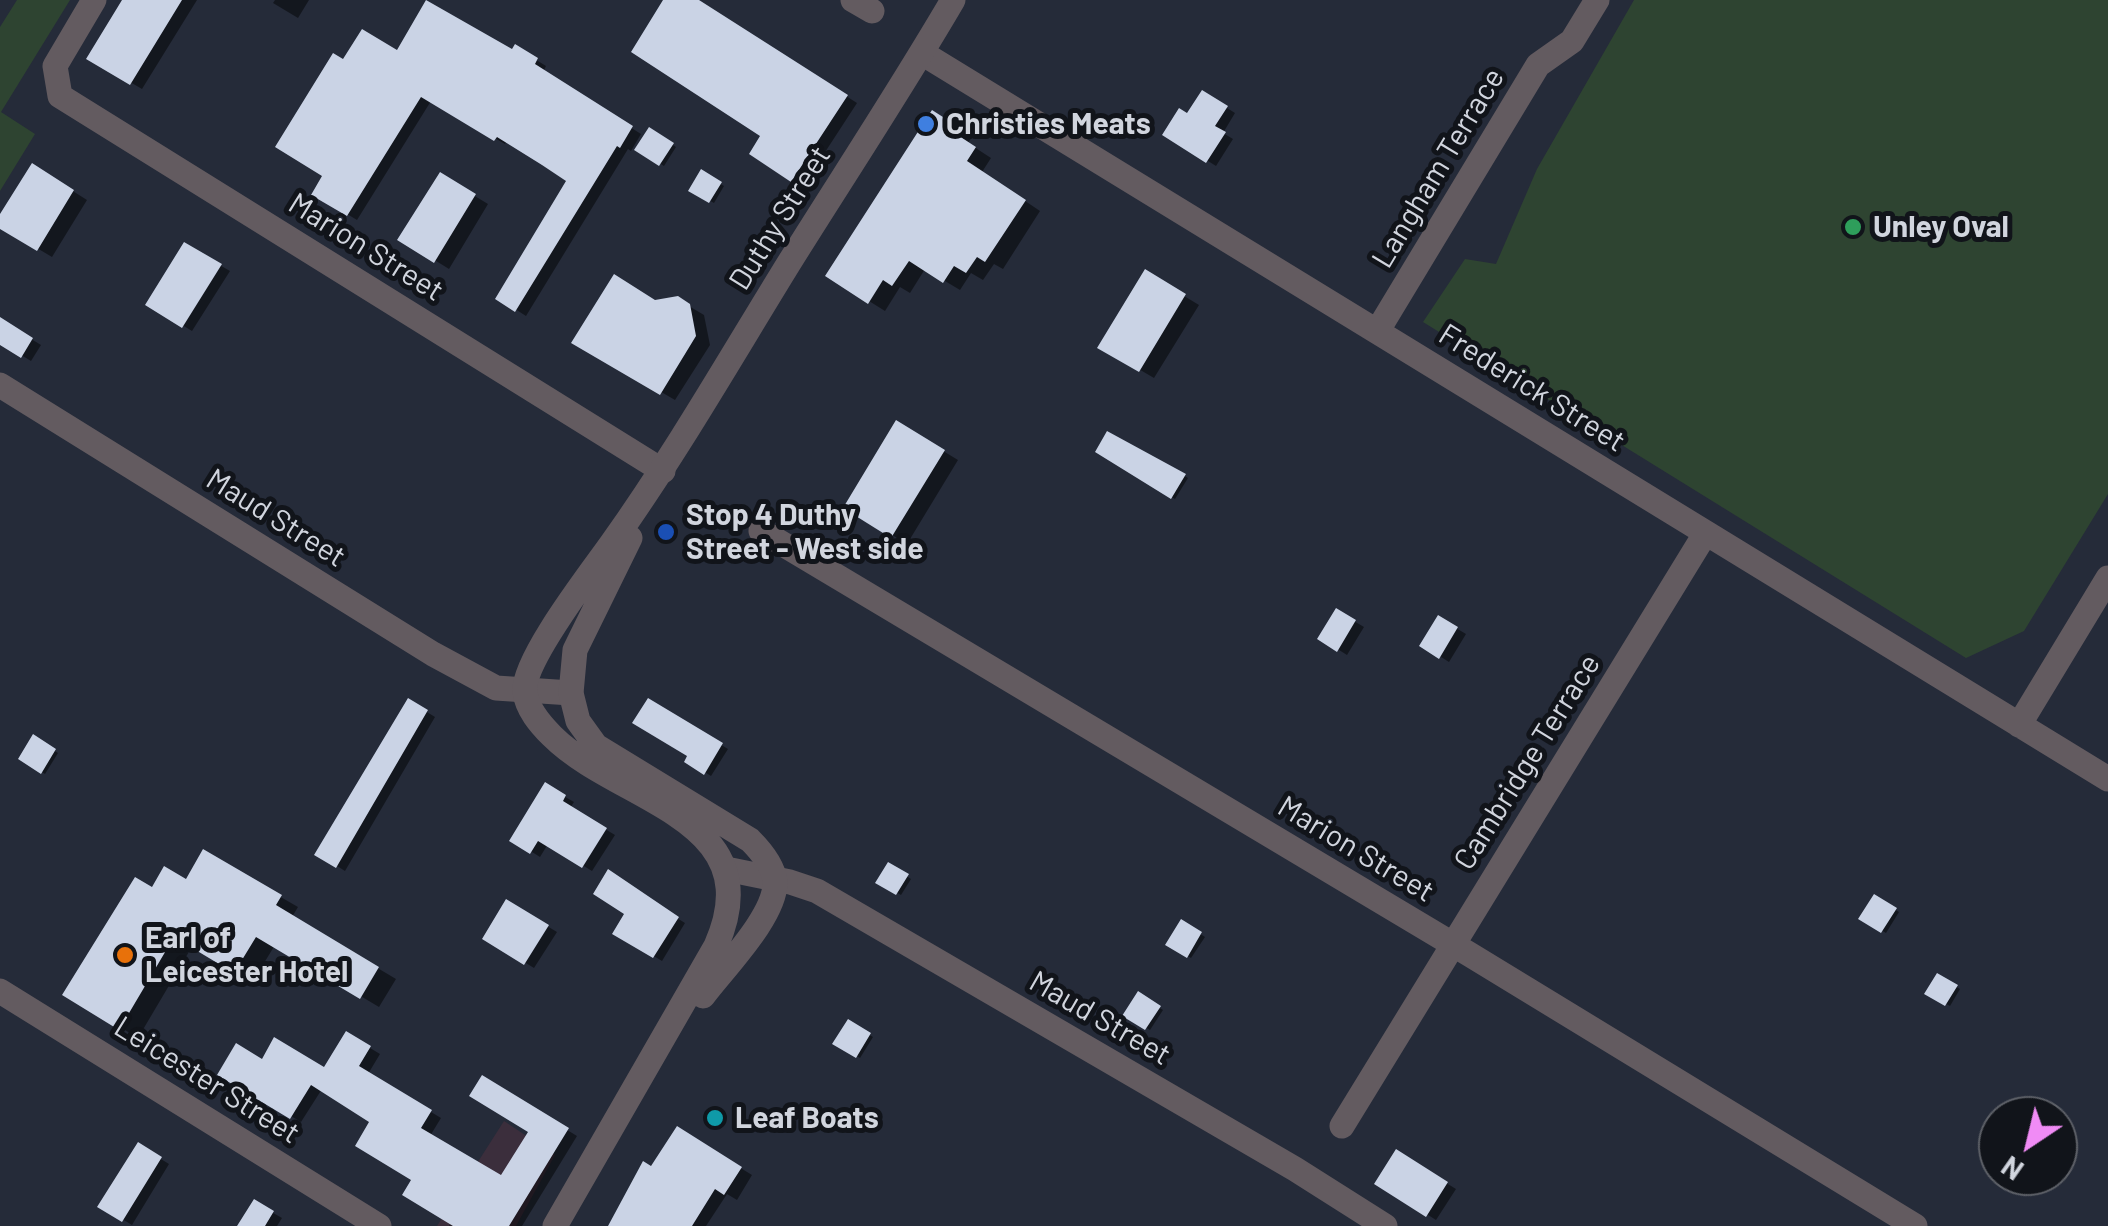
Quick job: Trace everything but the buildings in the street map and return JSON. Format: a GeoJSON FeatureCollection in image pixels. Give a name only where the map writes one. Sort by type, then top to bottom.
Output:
{"type":"FeatureCollection","features":[{"type":"Feature","properties":{"kind":"street","name":"Marion Street"},"geometry":{"type":"LineString","coordinates":[[94,0],[55,66],[60,96],[664,470]]}},
{"type":"Feature","properties":{"kind":"street","name":"Duthy Street"},"geometry":{"type":"LineString","coordinates":[[571,693],[574,650],[664,470],[953,0]]}},
{"type":"Feature","properties":{"kind":"street","name":"Langham Terrace"},"geometry":{"type":"LineString","coordinates":[[1378,330],[1538,65],[1572,41],[1597,0]]}},
{"type":"Feature","properties":{"kind":"street","name":"Frederick Street"},"geometry":{"type":"LineString","coordinates":[[922,53],[2108,779]]}},
{"type":"Feature","properties":{"kind":"street","name":"Maud Street"},"geometry":{"type":"LineString","coordinates":[[0,385],[433,654],[496,688],[571,693]]}},
{"type":"Feature","properties":{"kind":"street","name":"Duthy Street"},"geometry":{"type":"LineString","coordinates":[[524,690],[532,664],[560,615],[664,470]]}},
{"type":"Feature","properties":{"kind":"street","name":"Marion Street"},"geometry":{"type":"LineString","coordinates":[[760,531],[1453,944],[1915,1226]]}},
{"type":"Feature","properties":{"kind":"street","name":"Cambridge Terrace"},"geometry":{"type":"LineString","coordinates":[[1342,1126],[1705,534]]}},
{"type":"Feature","properties":{"kind":"street"},"geometry":{"type":"LineString","coordinates":[[2020,725],[2108,578]]}},
{"type":"Feature","properties":{"kind":"street"},"geometry":{"type":"LineString","coordinates":[[524,690],[536,721],[562,746],[694,826],[726,869],[731,896],[725,926],[647,1070],[555,1226]]}},
{"type":"Feature","properties":{"kind":"street"},"geometry":{"type":"LineString","coordinates":[[571,693],[578,720],[596,746],[750,840],[762,852],[775,879],[773,898],[761,920],[647,1070]]}},
{"type":"Feature","properties":{"kind":"street","name":"Maud Street"},"geometry":{"type":"LineString","coordinates":[[726,869],[817,891],[1295,1168],[1386,1226]]}},
{"type":"Feature","properties":{"kind":"street","name":"Leicester Street"},"geometry":{"type":"LineString","coordinates":[[0,991],[379,1226]]}},
{"type":"Feature","properties":{"kind":"shaded area"},"geometry":{"type":"Polygon","coordinates":[[[504,1121],[555,1155],[516,1226],[437,1226],[504,1121]]]}},
{"type":"Feature","properties":{"kind":"green space"},"geometry":{"type":"Polygon","coordinates":[[[17,0],[70,0],[1,112],[35,134],[0,191],[0,27],[17,0]]]}},
{"type":"Feature","properties":{"kind":"green space","name":"Unley Oval"},"geometry":{"type":"Polygon","coordinates":[[[1634,0],[2108,0],[2108,494],[2024,631],[1966,658],[1423,322],[1465,259],[1496,264],[1537,169],[1634,0]]]}},
{"type":"Feature","properties":{"kind":"place","name":"Christies Meats"},"geometry":{"type":"Point","coordinates":[926,124]}},
{"type":"Feature","properties":{"kind":"place","name":"Unley Oval"},"geometry":{"type":"Point","coordinates":[1853,227]}},
{"type":"Feature","properties":{"kind":"place","name":"Stop 4 Duthy Street - West side"},"geometry":{"type":"Point","coordinates":[666,532]}},
{"type":"Feature","properties":{"kind":"place","name":"Earl of Leicester Hotel"},"geometry":{"type":"Point","coordinates":[125,955]}},
{"type":"Feature","properties":{"kind":"place","name":"Leaf Boats"},"geometry":{"type":"Point","coordinates":[715,1118]}}]}
